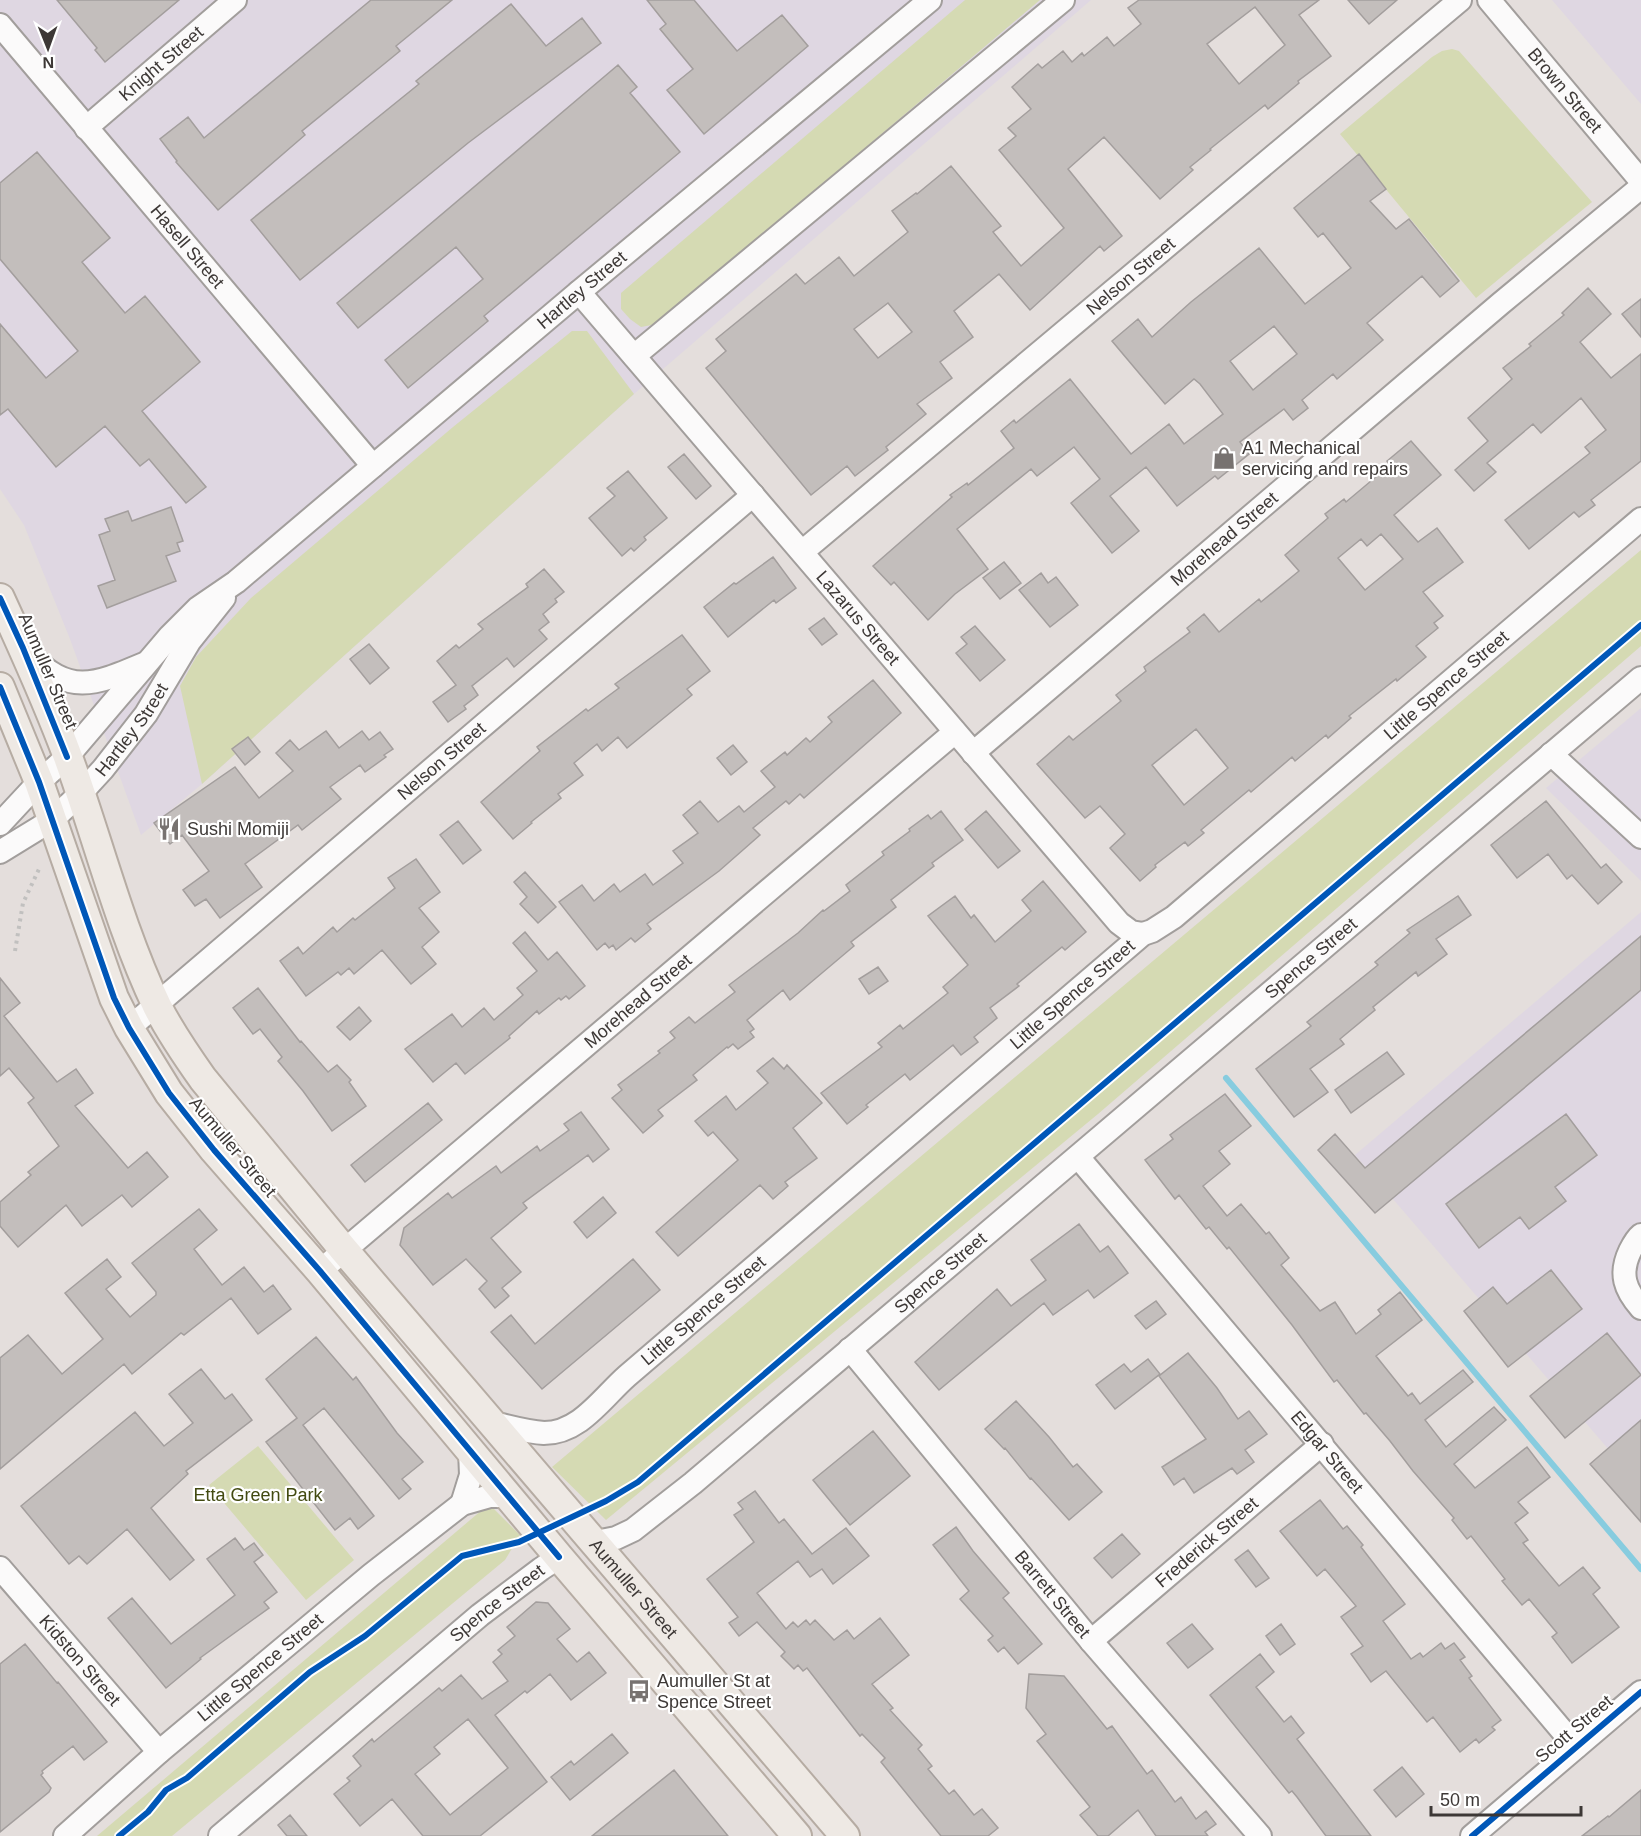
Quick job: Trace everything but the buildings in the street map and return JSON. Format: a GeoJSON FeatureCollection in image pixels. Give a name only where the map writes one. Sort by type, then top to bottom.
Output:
{"type":"FeatureCollection","features":[{"type":"Feature","properties":{"kind":"main road","name":"Aumuller Street"},"geometry":{"type":"LineString","coordinates":[[0,598],[68,757],[134,951],[157,1006],[202,1079],[344,1251],[596,1542],[845,1836]]}},
{"type":"Feature","properties":{"kind":"main road","name":"Aumuller Street"},"geometry":{"type":"LineString","coordinates":[[0,687],[39,782],[114,998],[129,1028],[169,1093],[214,1150],[320,1271],[797,1836]]}},
{"type":"Feature","properties":{"kind":"main road","name":"Spence Street"},"geometry":{"type":"LineString","coordinates":[[560,1557],[596,1542]]}},
{"type":"Feature","properties":{"kind":"main road"},"geometry":{"type":"LineString","coordinates":[[757,1734],[747,1741],[746,1751],[788,1805],[797,1836]]}},
{"type":"Feature","properties":{"kind":"street","name":"Knight Street"},"geometry":{"type":"LineString","coordinates":[[86,128],[235,0]]}},
{"type":"Feature","properties":{"kind":"street","name":"Hartley Street"},"geometry":{"type":"LineString","coordinates":[[0,824],[39,782],[68,757],[170,636],[198,608],[236,582],[579,292],[930,0]]}},
{"type":"Feature","properties":{"kind":"street"},"geometry":{"type":"LineString","coordinates":[[634,356],[1063,0]]}},
{"type":"Feature","properties":{"kind":"street","name":"Nelson Street"},"geometry":{"type":"LineString","coordinates":[[802,552],[1460,0]]}},
{"type":"Feature","properties":{"kind":"street","name":"Brown Street"},"geometry":{"type":"LineString","coordinates":[[1490,0],[1641,181]]}},
{"type":"Feature","properties":{"kind":"street","name":"Hasell Street"},"geometry":{"type":"LineString","coordinates":[[0,25],[373,466]]}},
{"type":"Feature","properties":{"kind":"street","name":"Morehead Street"},"geometry":{"type":"LineString","coordinates":[[973,753],[1641,187]]}},
{"type":"Feature","properties":{"kind":"street","name":"Lazarus Street"},"geometry":{"type":"LineString","coordinates":[[579,292],[1122,926],[1133,933],[1143,934]]}},
{"type":"Feature","properties":{"kind":"street","name":"Nelson Street"},"geometry":{"type":"LineString","coordinates":[[129,1028],[753,495]]}},
{"type":"Feature","properties":{"kind":"street","name":"Little Spence Street"},"geometry":{"type":"LineString","coordinates":[[493,1424],[548,1432],[564,1429],[579,1422],[627,1376],[1143,934],[1158,928],[1174,917],[1641,519]]}},
{"type":"Feature","properties":{"kind":"street","name":"Hartley Street"},"geometry":{"type":"LineString","coordinates":[[0,852],[52,820],[108,764],[146,714],[189,642],[236,582]]}},
{"type":"Feature","properties":{"kind":"street","name":"Hartley Street"},"geometry":{"type":"LineString","coordinates":[[23,648],[43,669],[58,678],[73,683],[93,682],[147,663]]}},
{"type":"Feature","properties":{"kind":"street","name":"Spence Street"},"geometry":{"type":"LineString","coordinates":[[596,1542],[622,1535],[642,1524],[693,1483],[1641,678]]}},
{"type":"Feature","properties":{"kind":"street","name":"Morehead Street"},"geometry":{"type":"LineString","coordinates":[[320,1271],[955,732]]}},
{"type":"Feature","properties":{"kind":"street"},"geometry":{"type":"LineString","coordinates":[[1551,754],[1641,837]]}},
{"type":"Feature","properties":{"kind":"street","name":"Edgar Street"},"geometry":{"type":"LineString","coordinates":[[1078,1156],[1576,1747]]}},
{"type":"Feature","properties":{"kind":"street"},"geometry":{"type":"LineString","coordinates":[[1641,1234],[1628,1256],[1623,1276],[1632,1298],[1641,1308]]}},
{"type":"Feature","properties":{"kind":"street","name":"Barrett Street"},"geometry":{"type":"LineString","coordinates":[[850,1349],[1091,1641],[1260,1836]]}},
{"type":"Feature","properties":{"kind":"street","name":"Frederick Street"},"geometry":{"type":"LineString","coordinates":[[1091,1641],[1322,1444]]}},
{"type":"Feature","properties":{"kind":"street"},"geometry":{"type":"LineString","coordinates":[[462,1504],[471,1475],[470,1450]]}},
{"type":"Feature","properties":{"kind":"street","name":"Little Spence Street"},"geometry":{"type":"LineString","coordinates":[[65,1836],[159,1752],[371,1575],[462,1504],[490,1496],[509,1496]]}},
{"type":"Feature","properties":{"kind":"street","name":"Spence Street"},"geometry":{"type":"LineString","coordinates":[[220,1836],[480,1615],[560,1557]]}},
{"type":"Feature","properties":{"kind":"street","name":"Kidston Street"},"geometry":{"type":"LineString","coordinates":[[0,1568],[159,1752]]}},
{"type":"Feature","properties":{"kind":"street","name":"Scott Street"},"geometry":{"type":"LineString","coordinates":[[1472,1836],[1641,1692]]}},
{"type":"Feature","properties":{"kind":"path"},"geometry":{"type":"LineString","coordinates":[[15,951],[23,903],[40,867]]}},
{"type":"Feature","properties":{"kind":"shaded area"},"geometry":{"type":"Polygon","coordinates":[[[0,0],[1091,0],[634,394],[202,784],[141,835],[70,639],[24,525],[0,489],[0,0]]]}},
{"type":"Feature","properties":{"kind":"shaded area"},"geometry":{"type":"Polygon","coordinates":[[[1552,0],[1641,0],[1641,104],[1552,0]]]}},
{"type":"Feature","properties":{"kind":"shaded area"},"geometry":{"type":"Polygon","coordinates":[[[1641,708],[1641,881],[1546,788],[1641,708]]]}},
{"type":"Feature","properties":{"kind":"shaded area"},"geometry":{"type":"Polygon","coordinates":[[[1641,912],[1641,1487],[1355,1155],[1641,912]]]}},
{"type":"Feature","properties":{"kind":"green space"},"geometry":{"type":"Polygon","coordinates":[[[965,0],[1040,0],[657,324],[641,327],[630,319],[621,309],[621,293],[965,0]]]}},
{"type":"Feature","properties":{"kind":"green space"},"geometry":{"type":"Polygon","coordinates":[[[1452,49],[1459,51],[1592,202],[1476,298],[1340,134],[1432,57],[1442,51],[1452,49]]]}},
{"type":"Feature","properties":{"kind":"green space"},"geometry":{"type":"Polygon","coordinates":[[[572,331],[587,331],[634,394],[202,784],[180,686],[196,657],[251,598],[453,427],[572,331]]]}},
{"type":"Feature","properties":{"kind":"green space"},"geometry":{"type":"Polygon","coordinates":[[[1641,550],[1641,646],[1098,1114],[606,1520],[552,1467],[1641,550]]]}},
{"type":"Feature","properties":{"kind":"green space","name":"Etta Green Park"},"geometry":{"type":"Polygon","coordinates":[[[258,1446],[354,1560],[306,1600],[209,1485],[258,1446]]]}},
{"type":"Feature","properties":{"kind":"green space"},"geometry":{"type":"Polygon","coordinates":[[[489,1504],[520,1535],[505,1560],[172,1836],[97,1836],[489,1504]]]}},
{"type":"Feature","properties":{"kind":"waterway"},"geometry":{"type":"LineString","coordinates":[[1226,1078],[1641,1569]]}},
{"type":"Feature","properties":{"kind":"cycle path"},"geometry":{"type":"LineString","coordinates":[[0,598],[67,757]]}},
{"type":"Feature","properties":{"kind":"cycle path"},"geometry":{"type":"LineString","coordinates":[[119,1836],[148,1812],[166,1790],[187,1778],[310,1672],[365,1636],[462,1556],[519,1542],[606,1501],[638,1482],[1641,625]]}},
{"type":"Feature","properties":{"kind":"cycle path"},"geometry":{"type":"LineString","coordinates":[[0,687],[39,782],[114,998],[129,1028],[169,1093],[214,1150],[320,1271],[559,1557]]}},
{"type":"Feature","properties":{"kind":"cycle path"},"geometry":{"type":"LineString","coordinates":[[1472,1836],[1641,1692]]}},
{"type":"Feature","properties":{"kind":"place","name":"A1 Mechanical servicing and repairs"},"geometry":{"type":"Point","coordinates":[1224,458]}},
{"type":"Feature","properties":{"kind":"place","name":"Sushi Momiji"},"geometry":{"type":"Point","coordinates":[169,829]}},
{"type":"Feature","properties":{"kind":"place","name":"Aumuller St at Spence Street"},"geometry":{"type":"Point","coordinates":[639,1691]}}]}
